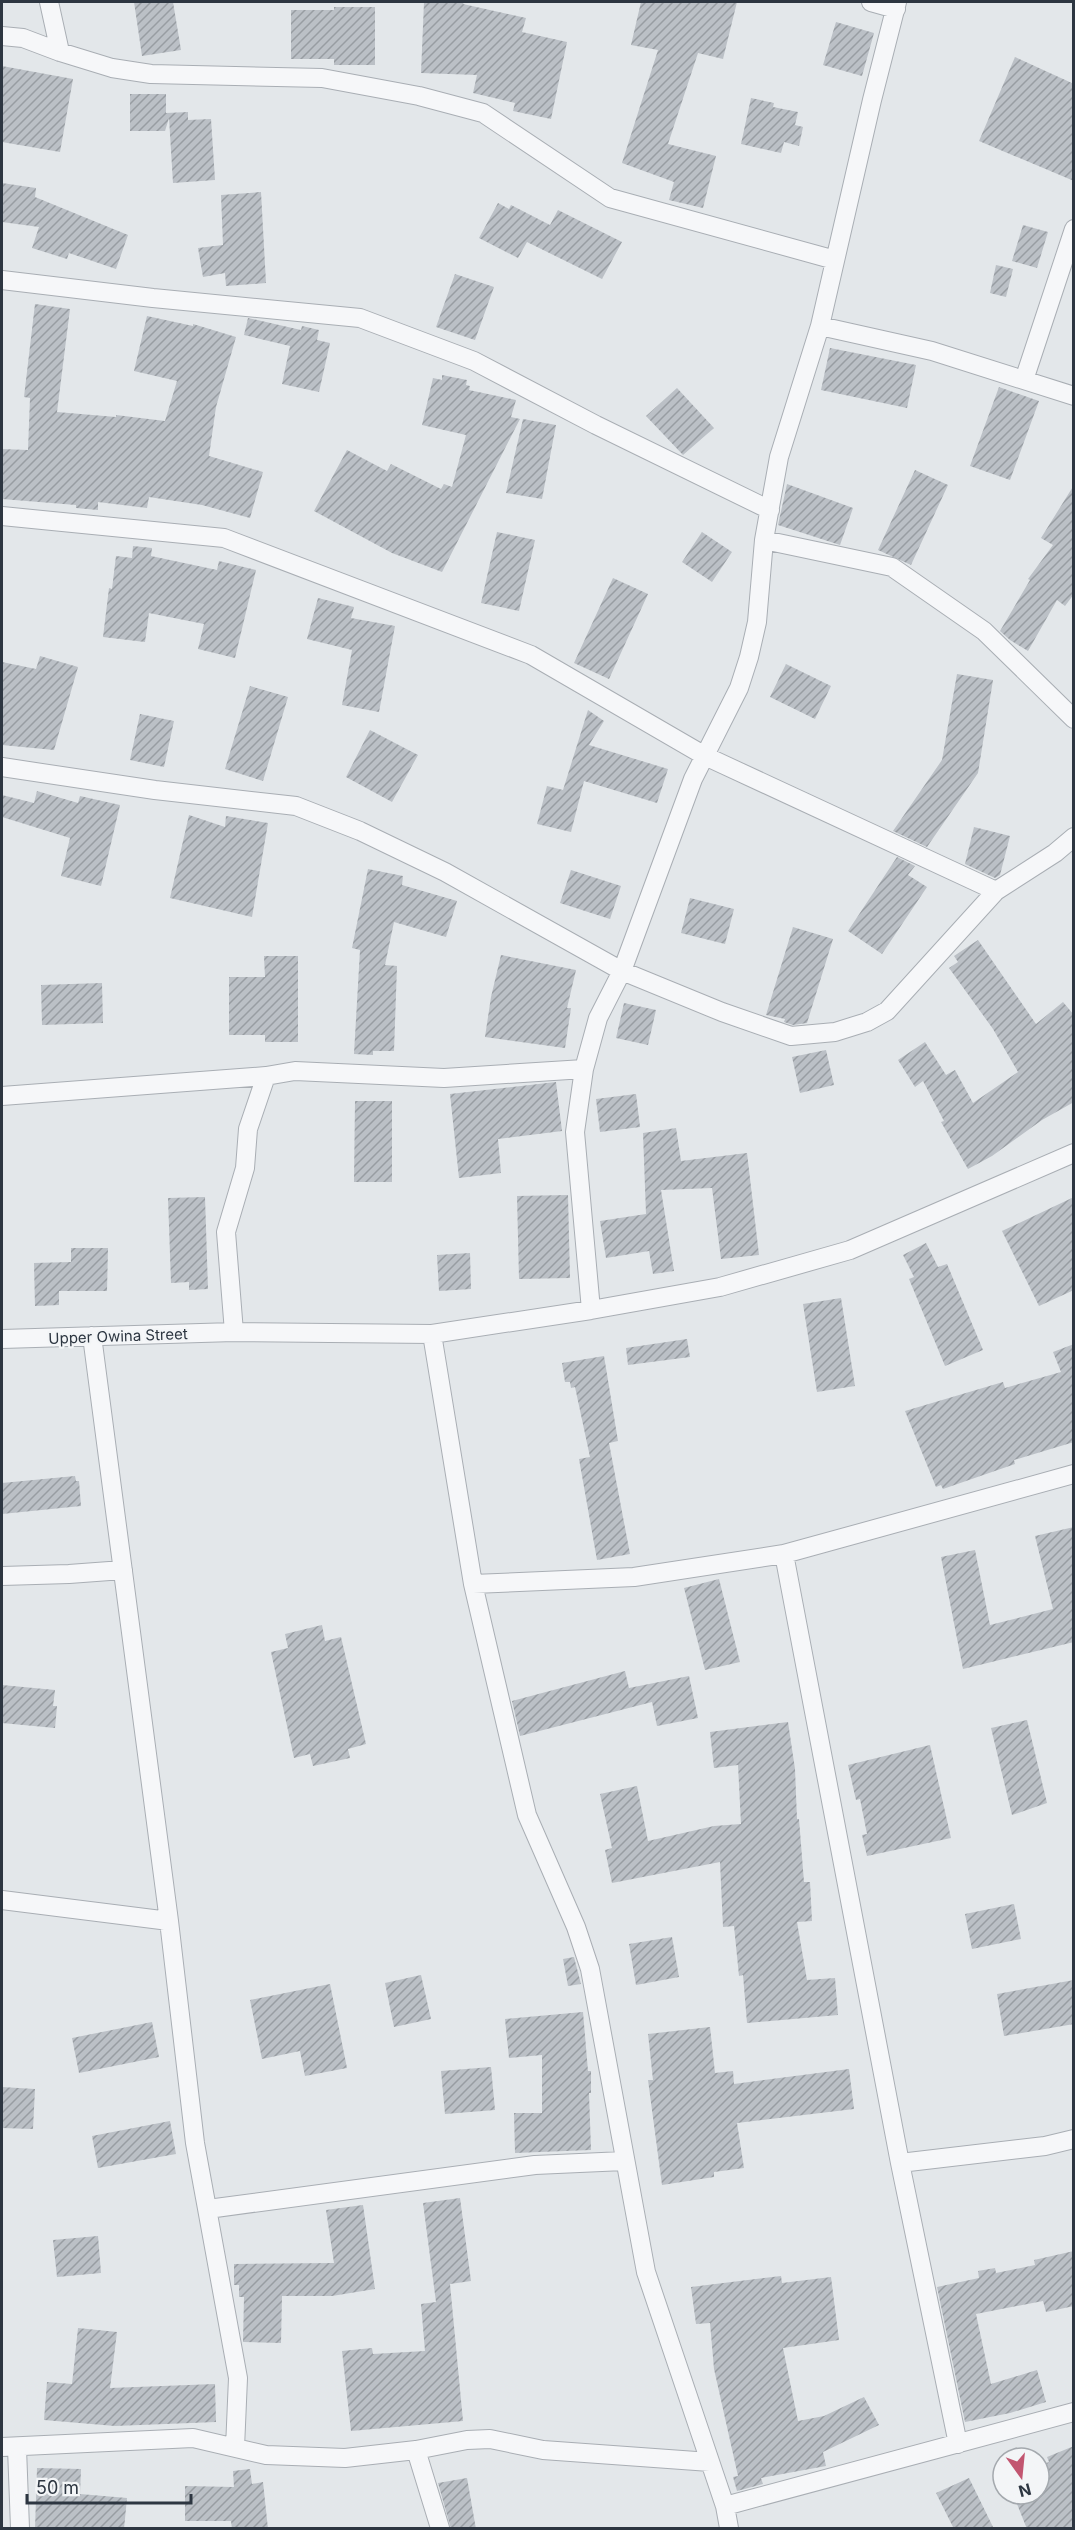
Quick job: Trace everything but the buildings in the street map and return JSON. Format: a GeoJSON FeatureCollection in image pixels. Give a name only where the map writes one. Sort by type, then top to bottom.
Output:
{"type":"FeatureCollection","features":[{"type":"Feature","properties":{"kind":"street"},"geometry":{"type":"LineString","coordinates":[[49,2],[60,52]]}},
{"type":"Feature","properties":{"kind":"street"},"geometry":{"type":"LineString","coordinates":[[591,1310],[575,1132],[584,1069],[598,1018],[622,971],[693,779],[739,688],[749,657],[757,622],[764,540],[779,457],[820,326],[896,5],[872,2]]}},
{"type":"Feature","properties":{"kind":"street"},"geometry":{"type":"LineString","coordinates":[[2,36],[23,38],[112,68],[151,74],[322,78],[419,96],[483,113],[609,198],[835,260]]}},
{"type":"Feature","properties":{"kind":"street"},"geometry":{"type":"LineString","coordinates":[[1024,380],[1074,229]]}},
{"type":"Feature","properties":{"kind":"street"},"geometry":{"type":"LineString","coordinates":[[2,280],[153,298],[360,318],[474,361],[596,425],[770,510]]}},
{"type":"Feature","properties":{"kind":"street"},"geometry":{"type":"LineString","coordinates":[[820,326],[932,351],[1074,396]]}},
{"type":"Feature","properties":{"kind":"street"},"geometry":{"type":"LineString","coordinates":[[2,516],[224,538],[531,655],[705,756],[996,891]]}},
{"type":"Feature","properties":{"kind":"street"},"geometry":{"type":"LineString","coordinates":[[764,540],[892,567],[984,631],[1074,719]]}},
{"type":"Feature","properties":{"kind":"street"},"geometry":{"type":"LineString","coordinates":[[2,767],[155,790],[296,806],[360,831],[445,872],[622,971],[722,1012],[791,1036],[835,1032],[867,1022],[887,1011],[996,891],[1055,853],[1074,837]]}},
{"type":"Feature","properties":{"kind":"street"},"geometry":{"type":"LineString","coordinates":[[2,1096],[266,1076],[295,1071],[444,1078],[584,1069]]}},
{"type":"Feature","properties":{"kind":"street"},"geometry":{"type":"LineString","coordinates":[[234,1332],[226,1232],[245,1168],[248,1129],[266,1076]]}},
{"type":"Feature","properties":{"kind":"street","name":"Upper Owina Street"},"geometry":{"type":"LineString","coordinates":[[2,1339],[234,1332],[432,1334],[591,1310],[720,1287],[850,1250],[1074,1154]]}},
{"type":"Feature","properties":{"kind":"street"},"geometry":{"type":"LineString","coordinates":[[432,1334],[473,1584],[527,1815],[576,1927],[590,1969],[646,2272],[725,2506],[729,2529]]}},
{"type":"Feature","properties":{"kind":"street"},"geometry":{"type":"LineString","coordinates":[[92,1336],[170,1921],[195,2143],[238,2378],[235,2448]]}},
{"type":"Feature","properties":{"kind":"street"},"geometry":{"type":"LineString","coordinates":[[473,1584],[634,1577],[784,1554],[1074,1474]]}},
{"type":"Feature","properties":{"kind":"street"},"geometry":{"type":"LineString","coordinates":[[784,1554],[900,2163],[958,2444]]}},
{"type":"Feature","properties":{"kind":"street"},"geometry":{"type":"LineString","coordinates":[[2,1576],[123,1570]]}},
{"type":"Feature","properties":{"kind":"street"},"geometry":{"type":"LineString","coordinates":[[2,1900],[170,1921]]}},
{"type":"Feature","properties":{"kind":"street"},"geometry":{"type":"LineString","coordinates":[[900,2163],[1045,2146],[1074,2139]]}},
{"type":"Feature","properties":{"kind":"street"},"geometry":{"type":"LineString","coordinates":[[208,2209],[535,2165],[624,2161]]}},
{"type":"Feature","properties":{"kind":"street"},"geometry":{"type":"LineString","coordinates":[[725,2506],[1074,2412]]}},
{"type":"Feature","properties":{"kind":"street"},"geometry":{"type":"LineString","coordinates":[[21,2529],[9,2447],[193,2438],[266,2455],[345,2458],[416,2450],[467,2440],[490,2439],[543,2450],[710,2462]]}},
{"type":"Feature","properties":{"kind":"street"},"geometry":{"type":"LineString","coordinates":[[416,2450],[440,2529]]}}]}
